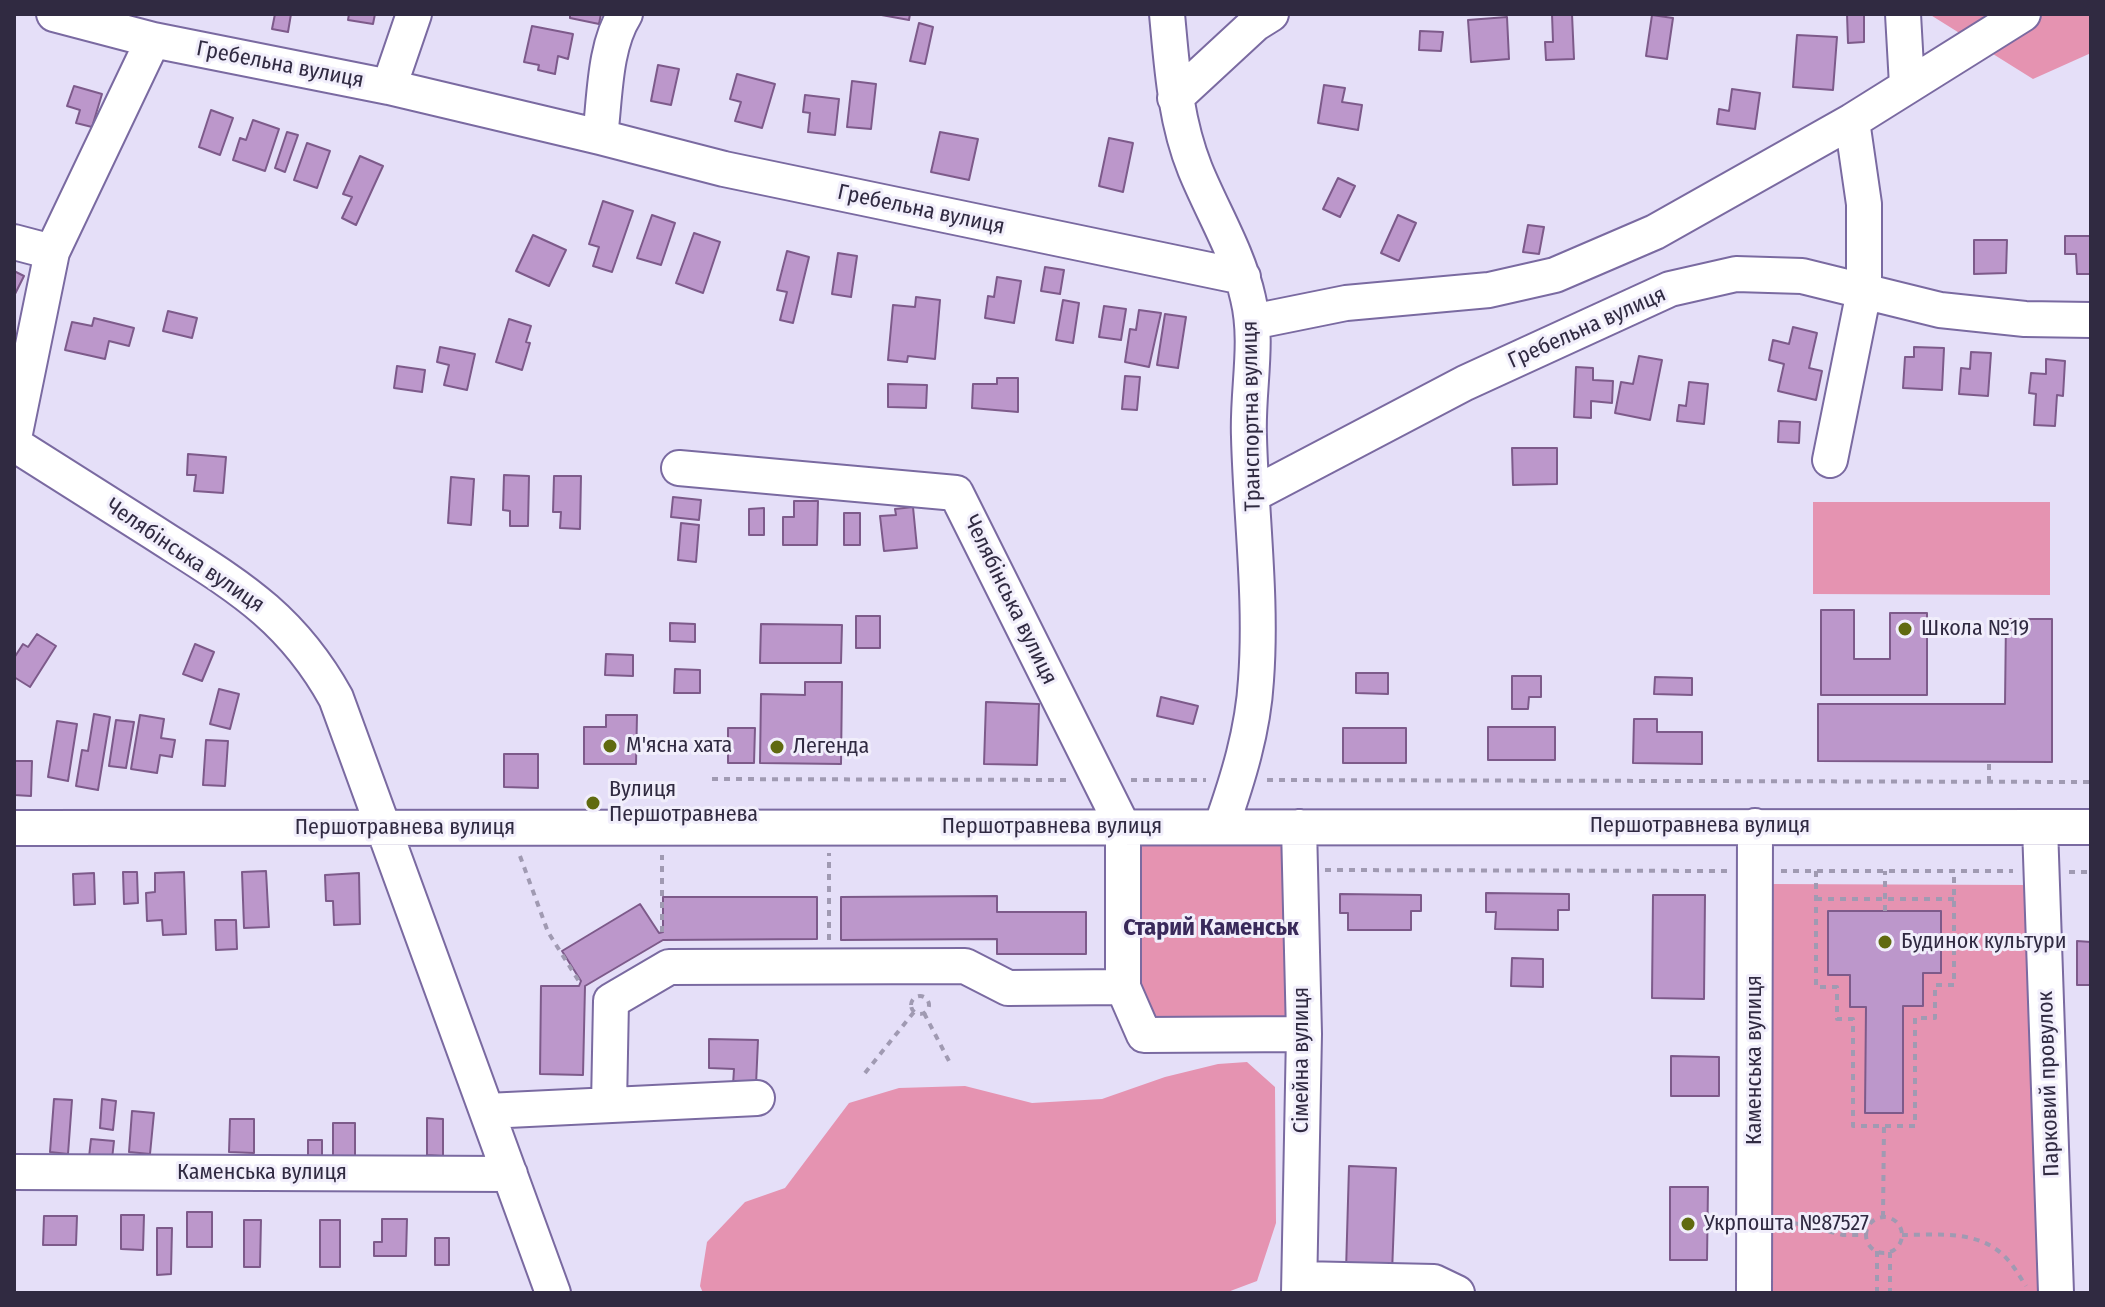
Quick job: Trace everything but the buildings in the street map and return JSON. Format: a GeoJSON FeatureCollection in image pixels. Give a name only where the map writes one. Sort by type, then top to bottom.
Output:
{"type":"FeatureCollection","features":[{"type":"Feature","properties":{"kind":"street","name":"Гребельна вулиця"},"geometry":{"type":"LineString","coordinates":[[54,14],[153,40],[389,87],[724,169],[1243,277]]}},
{"type":"Feature","properties":{"kind":"street"},"geometry":{"type":"LineString","coordinates":[[389,87],[414,14]]}},
{"type":"Feature","properties":{"kind":"street"},"geometry":{"type":"LineString","coordinates":[[600,137],[611,57],[619,23],[625,14]]}},
{"type":"Feature","properties":{"kind":"street","name":"Транспортна вулиця"},"geometry":{"type":"LineString","coordinates":[[1167,14],[1175,98],[1182,134],[1243,277],[1252,322],[1248,433],[1258,630],[1256,681],[1250,731],[1221,827]]}},
{"type":"Feature","properties":{"kind":"street"},"geometry":{"type":"LineString","coordinates":[[1175,98],[1255,24],[1271,14]]}},
{"type":"Feature","properties":{"kind":"street"},"geometry":{"type":"LineString","coordinates":[[1903,14],[1907,85]]}},
{"type":"Feature","properties":{"kind":"street"},"geometry":{"type":"LineString","coordinates":[[1252,322],[1346,303],[1489,290],[1555,275],[1655,232],[1852,121],[2023,14]]}},
{"type":"Feature","properties":{"kind":"street"},"geometry":{"type":"LineString","coordinates":[[14,441],[52,252],[153,40]]}},
{"type":"Feature","properties":{"kind":"street"},"geometry":{"type":"LineString","coordinates":[[1830,460],[1864,291],[1864,204],[1852,121]]}},
{"type":"Feature","properties":{"kind":"street"},"geometry":{"type":"LineString","coordinates":[[14,242],[52,252]]}},
{"type":"Feature","properties":{"kind":"street","name":"Гребельна вулиця"},"geometry":{"type":"LineString","coordinates":[[1252,495],[1465,383],[1670,289],[1736,274],[1802,276],[1940,310],[2025,319],[2091,320]]}},
{"type":"Feature","properties":{"kind":"street","name":"Челябінська вулиця"},"geometry":{"type":"LineString","coordinates":[[14,441],[238,586],[295,636],[318,665],[336,698],[553,1293]]}},
{"type":"Feature","properties":{"kind":"street","name":"Челябінська вулиця"},"geometry":{"type":"LineString","coordinates":[[679,468],[956,493],[1123,827]]}},
{"type":"Feature","properties":{"kind":"street","name":"Каменська вулиця"},"geometry":{"type":"LineString","coordinates":[[1754,1293],[1755,826]]}},
{"type":"Feature","properties":{"kind":"street"},"geometry":{"type":"LineString","coordinates":[[1123,827],[1123,987],[1144,1035],[1304,1034]]}},
{"type":"Feature","properties":{"kind":"street","name":"Сімейна вулиця"},"geometry":{"type":"LineString","coordinates":[[1299,827],[1304,1034],[1300,1286]]}},
{"type":"Feature","properties":{"kind":"street","name":"Парковий провулок"},"geometry":{"type":"LineString","coordinates":[[2040,827],[2056,1293]]}},
{"type":"Feature","properties":{"kind":"street","name":"Першотравнева вулиця"},"geometry":{"type":"LineString","coordinates":[[14,828],[2091,827]]}},
{"type":"Feature","properties":{"kind":"street"},"geometry":{"type":"LineString","coordinates":[[609,1105],[611,1001],[669,967],[965,966],[1008,988],[1123,987]]}},
{"type":"Feature","properties":{"kind":"street"},"geometry":{"type":"LineString","coordinates":[[487,1111],[757,1098]]}},
{"type":"Feature","properties":{"kind":"street","name":"Каменська вулиця"},"geometry":{"type":"LineString","coordinates":[[14,1172],[510,1174]]}},
{"type":"Feature","properties":{"kind":"street"},"geometry":{"type":"LineString","coordinates":[[1300,1286],[1434,1282],[1457,1293]]}},
{"type":"Feature","properties":{"kind":"path"},"geometry":{"type":"LineString","coordinates":[[1989,762],[1989,782]]}},
{"type":"Feature","properties":{"kind":"path"},"geometry":{"type":"LineString","coordinates":[[712,779],[2091,782]]}},
{"type":"Feature","properties":{"kind":"path"},"geometry":{"type":"LineString","coordinates":[[662,827],[662,932]]}},
{"type":"Feature","properties":{"kind":"path"},"geometry":{"type":"LineString","coordinates":[[829,827],[829,967]]}},
{"type":"Feature","properties":{"kind":"path"},"geometry":{"type":"LineString","coordinates":[[509,828],[548,932],[580,983]]}},
{"type":"Feature","properties":{"kind":"path"},"geometry":{"type":"LineString","coordinates":[[1300,870],[2091,872]]}},
{"type":"Feature","properties":{"kind":"path"},"geometry":{"type":"LineString","coordinates":[[1816,871],[1816,987],[1837,987],[1837,1019],[1853,1019],[1853,1126],[1915,1126],[1915,1018],[1935,1018],[1935,985],[1954,985],[1954,871]]}},
{"type":"Feature","properties":{"kind":"path"},"geometry":{"type":"LineString","coordinates":[[1885,871],[1885,911]]}},
{"type":"Feature","properties":{"kind":"path"},"geometry":{"type":"LineString","coordinates":[[1816,899],[1954,899]]}},
{"type":"Feature","properties":{"kind":"path"},"geometry":{"type":"LineString","coordinates":[[914,1012],[911,1001],[921,995],[929,1003],[924,1013]]}},
{"type":"Feature","properties":{"kind":"path"},"geometry":{"type":"LineString","coordinates":[[914,1012],[924,1013]]}},
{"type":"Feature","properties":{"kind":"path"},"geometry":{"type":"LineString","coordinates":[[865,1073],[914,1012]]}},
{"type":"Feature","properties":{"kind":"path"},"geometry":{"type":"LineString","coordinates":[[924,1013],[950,1063]]}},
{"type":"Feature","properties":{"kind":"path"},"geometry":{"type":"LineString","coordinates":[[1883,1217],[1884,1126]]}},
{"type":"Feature","properties":{"kind":"path"},"geometry":{"type":"LineString","coordinates":[[1754,1214],[1843,1235],[1866,1235]]}},
{"type":"Feature","properties":{"kind":"path"},"geometry":{"type":"LineString","coordinates":[[1883,1217],[1896,1222],[1902,1235],[1896,1248],[1890,1252],[1871,1248],[1866,1235],[1871,1222],[1883,1217]]}},
{"type":"Feature","properties":{"kind":"path"},"geometry":{"type":"LineString","coordinates":[[1902,1235],[1962,1235],[1987,1243],[2007,1258],[2034,1293]]}},
{"type":"Feature","properties":{"kind":"path"},"geometry":{"type":"LineString","coordinates":[[1877,1251],[1877,1293]]}},
{"type":"Feature","properties":{"kind":"path"},"geometry":{"type":"LineString","coordinates":[[1890,1252],[1890,1293]]}},
{"type":"Feature","properties":{"kind":"shaded area"},"geometry":{"type":"Polygon","coordinates":[[[1929,14],[2091,14],[2091,53],[2033,79],[1929,14]]]}},
{"type":"Feature","properties":{"kind":"shaded area"},"geometry":{"type":"Polygon","coordinates":[[[1813,502],[2050,502],[2050,595],[1813,594],[1813,502]]]}},
{"type":"Feature","properties":{"kind":"shaded area"},"geometry":{"type":"Polygon","coordinates":[[[1133,836],[1289,836],[1293,1023],[1150,1025],[1133,985],[1133,836]]]}},
{"type":"Feature","properties":{"kind":"shaded area"},"geometry":{"type":"Polygon","coordinates":[[[1769,884],[2028,885],[2042,1293],[1768,1293],[1769,884]]]}},
{"type":"Feature","properties":{"kind":"shaded area"},"geometry":{"type":"Polygon","coordinates":[[[1247,1062],[1275,1087],[1276,1223],[1257,1281],[1225,1293],[703,1293],[700,1286],[707,1242],[745,1202],[785,1188],[849,1103],[899,1088],[965,1086],[1032,1103],[1102,1099],[1165,1077],[1218,1064],[1247,1062]]]}},
{"type":"Feature","properties":{"kind":"place","name":"Школа №19"},"geometry":{"type":"Point","coordinates":[1905,629]}},
{"type":"Feature","properties":{"kind":"place","name":"М'ясна хата"},"geometry":{"type":"Point","coordinates":[610,746]}},
{"type":"Feature","properties":{"kind":"place","name":"Легенда"},"geometry":{"type":"Point","coordinates":[777,747]}},
{"type":"Feature","properties":{"kind":"place","name":"Вулиця Першотравнева"},"geometry":{"type":"Point","coordinates":[593,803]}},
{"type":"Feature","properties":{"kind":"place","name":"Будинок культури"},"geometry":{"type":"Point","coordinates":[1885,942]}},
{"type":"Feature","properties":{"kind":"place","name":"Укрпошта №87527"},"geometry":{"type":"Point","coordinates":[1688,1224]}},
{"type":"Feature","properties":{"kind":"district","name":"Старий Каменськ"},"geometry":{"type":"Point","coordinates":[1211,928]}}]}
